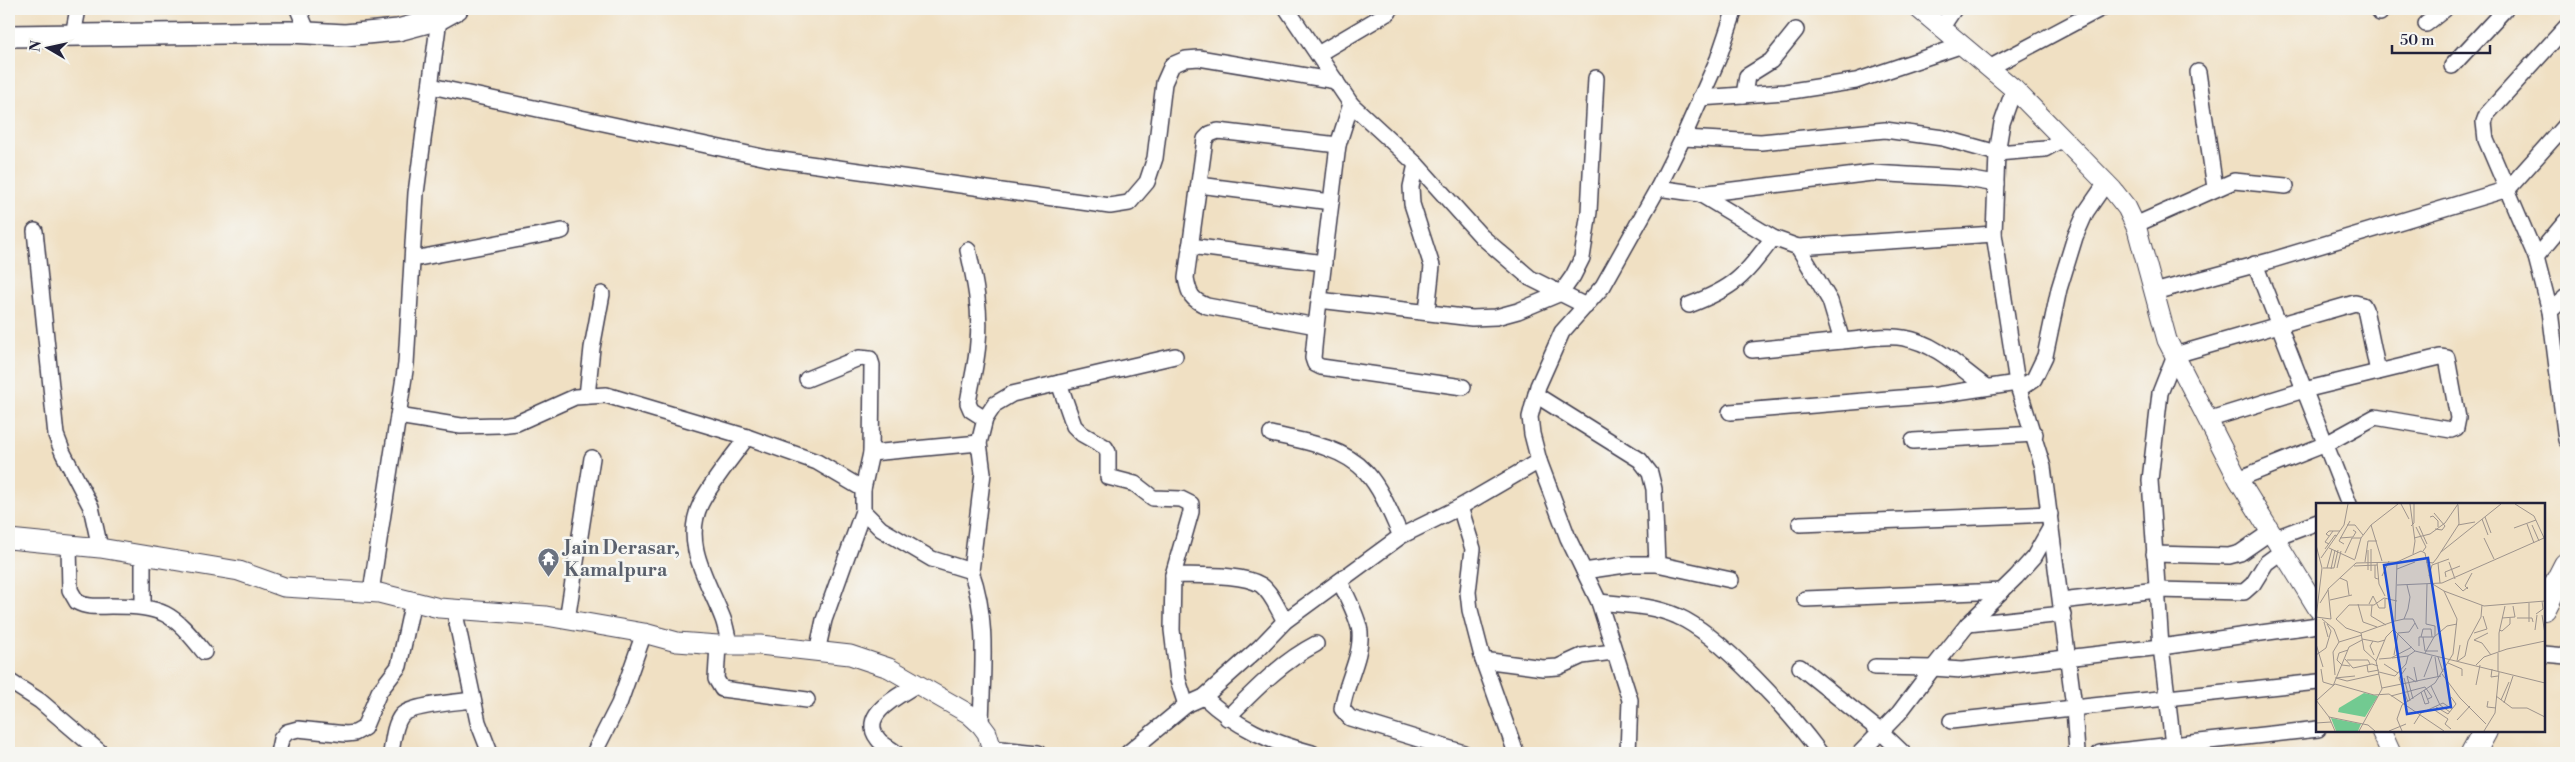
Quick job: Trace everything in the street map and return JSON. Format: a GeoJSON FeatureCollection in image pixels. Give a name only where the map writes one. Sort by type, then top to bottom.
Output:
{"type":"FeatureCollection","features":[{"type":"Feature","properties":{"kind":"main road"},"geometry":{"type":"LineString","coordinates":[[9,36],[308,33],[345,35],[398,30],[458,9]]}},
{"type":"Feature","properties":{"kind":"main road"},"geometry":{"type":"LineString","coordinates":[[2545,606],[2566,566]]}},
{"type":"Feature","properties":{"kind":"main road"},"geometry":{"type":"LineString","coordinates":[[2473,753],[2484,732]]}},
{"type":"Feature","properties":{"kind":"street"},"geometry":{"type":"LineString","coordinates":[[73,35],[78,9]]}},
{"type":"Feature","properties":{"kind":"street"},"geometry":{"type":"LineString","coordinates":[[298,9],[308,33]]}},
{"type":"Feature","properties":{"kind":"street"},"geometry":{"type":"LineString","coordinates":[[1287,9],[1351,104],[1416,164],[1481,236],[1530,278],[1586,306]]}},
{"type":"Feature","properties":{"kind":"street"},"geometry":{"type":"LineString","coordinates":[[1628,753],[1630,700],[1598,602],[1568,538],[1539,461],[1530,417],[1536,395],[1562,332],[1603,286],[1658,188],[1683,138],[1718,59],[1735,9]]}},
{"type":"Feature","properties":{"kind":"street"},"geometry":{"type":"LineString","coordinates":[[1920,9],[2014,89],[2106,182],[2127,208],[2135,225],[2167,340],[2206,420],[2238,479],[2274,541],[2316,606]]}},
{"type":"Feature","properties":{"kind":"street"},"geometry":{"type":"LineString","coordinates":[[1942,27],[1954,9]]}},
{"type":"Feature","properties":{"kind":"street"},"geometry":{"type":"LineString","coordinates":[[1989,68],[2100,9]]}},
{"type":"Feature","properties":{"kind":"street"},"geometry":{"type":"LineString","coordinates":[[2426,24],[2445,9]]}},
{"type":"Feature","properties":{"kind":"street"},"geometry":{"type":"LineString","coordinates":[[2452,66],[2505,9]]}},
{"type":"Feature","properties":{"kind":"street"},"geometry":{"type":"LineString","coordinates":[[1318,54],[1390,12]]}},
{"type":"Feature","properties":{"kind":"street"},"geometry":{"type":"LineString","coordinates":[[371,592],[406,364],[419,160],[441,14]]}},
{"type":"Feature","properties":{"kind":"street"},"geometry":{"type":"LineString","coordinates":[[2566,27],[2487,114],[2484,122],[2486,140],[2536,257],[2550,311],[2566,440]]}},
{"type":"Feature","properties":{"kind":"street"},"geometry":{"type":"LineString","coordinates":[[1744,95],[1747,76],[1771,61],[1796,30]]}},
{"type":"Feature","properties":{"kind":"street"},"geometry":{"type":"LineString","coordinates":[[1700,98],[1785,92],[1856,81],[1963,45]]}},
{"type":"Feature","properties":{"kind":"street"},"geometry":{"type":"LineString","coordinates":[[431,86],[767,158],[1110,206],[1128,203],[1147,182],[1155,158],[1164,83],[1172,65],[1186,59],[1199,58],[1336,81]]}},
{"type":"Feature","properties":{"kind":"street"},"geometry":{"type":"LineString","coordinates":[[2198,72],[2215,188]]}},
{"type":"Feature","properties":{"kind":"street"},"geometry":{"type":"LineString","coordinates":[[1319,300],[1472,318],[1496,317],[1518,311],[1561,293],[1573,276],[1582,258],[1589,212],[1596,78]]}},
{"type":"Feature","properties":{"kind":"street"},"geometry":{"type":"LineString","coordinates":[[2014,89],[2002,123],[1996,153],[1994,234],[2018,386],[2035,434],[2044,467],[2074,708],[2077,753]]}},
{"type":"Feature","properties":{"kind":"street"},"geometry":{"type":"LineString","coordinates":[[1351,104],[1338,144],[1316,326],[1313,358],[1315,364],[1321,367],[1463,387]]}},
{"type":"Feature","properties":{"kind":"street"},"geometry":{"type":"LineString","coordinates":[[2154,292],[2508,189],[2566,124]]}},
{"type":"Feature","properties":{"kind":"street"},"geometry":{"type":"LineString","coordinates":[[1683,138],[1760,142],[1885,130],[1943,138],[1996,153],[2045,149],[2063,139]]}},
{"type":"Feature","properties":{"kind":"street"},"geometry":{"type":"LineString","coordinates":[[1316,326],[1208,306],[1195,301],[1188,294],[1186,278],[1205,139],[1210,134],[1218,131],[1338,144]]}},
{"type":"Feature","properties":{"kind":"street"},"geometry":{"type":"LineString","coordinates":[[1416,164],[1411,186],[1412,204],[1432,266],[1427,312]]}},
{"type":"Feature","properties":{"kind":"street"},"geometry":{"type":"LineString","coordinates":[[1658,188],[1700,194],[1872,173],[1961,178],[1996,184]]}},
{"type":"Feature","properties":{"kind":"street"},"geometry":{"type":"LineString","coordinates":[[2135,225],[2215,188],[2242,180],[2286,186]]}},
{"type":"Feature","properties":{"kind":"street"},"geometry":{"type":"LineString","coordinates":[[1730,412],[1937,395],[1986,388],[2018,386],[2034,379],[2045,356],[2059,289],[2075,237],[2086,212],[2106,182]]}},
{"type":"Feature","properties":{"kind":"street"},"geometry":{"type":"LineString","coordinates":[[1198,186],[1331,202]]}},
{"type":"Feature","properties":{"kind":"street"},"geometry":{"type":"LineString","coordinates":[[1700,194],[1773,238],[1798,247],[1994,234]]}},
{"type":"Feature","properties":{"kind":"street"},"geometry":{"type":"LineString","coordinates":[[2536,257],[2566,222]]}},
{"type":"Feature","properties":{"kind":"street"},"geometry":{"type":"LineString","coordinates":[[35,231],[56,435],[63,453],[91,507],[100,548]]}},
{"type":"Feature","properties":{"kind":"street"},"geometry":{"type":"LineString","coordinates":[[412,259],[562,231]]}},
{"type":"Feature","properties":{"kind":"street"},"geometry":{"type":"LineString","coordinates":[[1689,305],[1718,294],[1734,284],[1747,273],[1773,238]]}},
{"type":"Feature","properties":{"kind":"street"},"geometry":{"type":"LineString","coordinates":[[1190,246],[1324,263]]}},
{"type":"Feature","properties":{"kind":"street"},"geometry":{"type":"LineString","coordinates":[[1798,247],[1830,301],[1842,341]]}},
{"type":"Feature","properties":{"kind":"street"},"geometry":{"type":"LineString","coordinates":[[968,250],[977,289],[980,316],[978,344],[968,403],[971,410],[985,418]]}},
{"type":"Feature","properties":{"kind":"street"},"geometry":{"type":"LineString","coordinates":[[2255,264],[2349,503]]}},
{"type":"Feature","properties":{"kind":"street"},"geometry":{"type":"LineString","coordinates":[[587,396],[590,355],[602,294]]}},
{"type":"Feature","properties":{"kind":"street"},"geometry":{"type":"LineString","coordinates":[[2550,311],[2566,297]]}},
{"type":"Feature","properties":{"kind":"street"},"geometry":{"type":"LineString","coordinates":[[2175,355],[2343,304],[2360,303],[2365,309],[2378,372]]}},
{"type":"Feature","properties":{"kind":"street"},"geometry":{"type":"LineString","coordinates":[[1752,350],[1902,337],[1919,341],[1940,352],[1986,388]]}},
{"type":"Feature","properties":{"kind":"street"},"geometry":{"type":"LineString","coordinates":[[2173,749],[2157,590],[2150,480],[2160,393],[2175,355]]}},
{"type":"Feature","properties":{"kind":"street"},"geometry":{"type":"LineString","coordinates":[[1038,753],[992,751],[981,725],[983,633],[979,592],[971,571],[982,481],[979,443],[985,418],[995,404],[1012,394],[1175,356]]}},
{"type":"Feature","properties":{"kind":"street"},"geometry":{"type":"LineString","coordinates":[[2206,420],[2304,390],[2440,357],[2447,358],[2458,418],[2456,428],[2451,430],[2375,417],[2326,444],[2238,479]]}},
{"type":"Feature","properties":{"kind":"street"},"geometry":{"type":"LineString","coordinates":[[807,379],[859,358],[870,359],[872,365],[871,453],[863,489],[862,511],[824,620],[817,652]]}},
{"type":"Feature","properties":{"kind":"street"},"geometry":{"type":"LineString","coordinates":[[1059,383],[1074,426],[1090,441],[1105,447],[1108,452],[1108,477],[1135,484],[1153,498],[1181,499],[1191,504],[1191,512],[1174,564],[1173,575],[1172,630],[1178,680],[1186,705]]}},
{"type":"Feature","properties":{"kind":"street"},"geometry":{"type":"LineString","coordinates":[[398,416],[461,426],[499,425],[517,423],[575,397],[606,395],[747,437],[817,462],[863,489]]}},
{"type":"Feature","properties":{"kind":"street"},"geometry":{"type":"LineString","coordinates":[[1536,395],[1640,460],[1650,473],[1654,489],[1657,564]]}},
{"type":"Feature","properties":{"kind":"street"},"geometry":{"type":"LineString","coordinates":[[1271,434],[1323,447],[1340,454],[1365,471],[1381,494],[1401,536]]}},
{"type":"Feature","properties":{"kind":"street"},"geometry":{"type":"LineString","coordinates":[[1913,442],[2035,434]]}},
{"type":"Feature","properties":{"kind":"street"},"geometry":{"type":"LineString","coordinates":[[747,437],[702,502],[696,516],[693,541],[705,579],[723,619],[724,645],[716,679],[722,689],[807,700]]}},
{"type":"Feature","properties":{"kind":"street"},"geometry":{"type":"LineString","coordinates":[[871,453],[979,443]]}},
{"type":"Feature","properties":{"kind":"street"},"geometry":{"type":"LineString","coordinates":[[567,620],[592,458]]}},
{"type":"Feature","properties":{"kind":"street"},"geometry":{"type":"LineString","coordinates":[[1128,753],[1186,705],[1204,698],[1260,647],[1285,621],[1401,536],[1460,507],[1539,461]]}},
{"type":"Feature","properties":{"kind":"street"},"geometry":{"type":"LineString","coordinates":[[1460,507],[1473,550],[1468,592],[1470,610],[1484,660],[1516,753]]}},
{"type":"Feature","properties":{"kind":"street"},"geometry":{"type":"LineString","coordinates":[[862,511],[881,529],[932,559],[971,571]]}},
{"type":"Feature","properties":{"kind":"street"},"geometry":{"type":"LineString","coordinates":[[1800,524],[2050,521]]}},
{"type":"Feature","properties":{"kind":"street"},"geometry":{"type":"LineString","coordinates":[[1860,753],[1881,732],[1968,624],[2034,557],[2050,521]]}},
{"type":"Feature","properties":{"kind":"street"},"geometry":{"type":"LineString","coordinates":[[2154,554],[2229,556],[2274,541],[2316,523]]}},
{"type":"Feature","properties":{"kind":"street"},"geometry":{"type":"LineString","coordinates":[[9,539],[100,548],[239,571],[284,587],[371,592],[454,610],[567,620],[644,633],[677,642],[760,645],[850,655],[889,668],[916,685],[943,698],[981,725]]}},
{"type":"Feature","properties":{"kind":"street"},"geometry":{"type":"LineString","coordinates":[[1968,624],[2157,590],[2244,592],[2253,584],[2266,563],[2274,541]]}},
{"type":"Feature","properties":{"kind":"street"},"geometry":{"type":"LineString","coordinates":[[69,546],[70,590],[77,602],[91,606],[143,606],[164,612],[175,619],[204,652]]}},
{"type":"Feature","properties":{"kind":"street"},"geometry":{"type":"LineString","coordinates":[[143,555],[143,606]]}},
{"type":"Feature","properties":{"kind":"street"},"geometry":{"type":"LineString","coordinates":[[1584,571],[1632,564],[1657,564],[1732,580]]}},
{"type":"Feature","properties":{"kind":"street"},"geometry":{"type":"LineString","coordinates":[[1173,575],[1233,578],[1261,585],[1285,621]]}},
{"type":"Feature","properties":{"kind":"street"},"geometry":{"type":"LineString","coordinates":[[1340,581],[1360,631],[1359,648],[1344,692],[1342,709],[1350,718],[1464,753]]}},
{"type":"Feature","properties":{"kind":"street"},"geometry":{"type":"LineString","coordinates":[[1805,599],[2002,591]]}},
{"type":"Feature","properties":{"kind":"street"},"geometry":{"type":"LineString","coordinates":[[278,753],[281,739],[287,732],[298,729],[346,734],[355,733],[364,728],[379,692],[399,666],[413,602]]}},
{"type":"Feature","properties":{"kind":"street"},"geometry":{"type":"LineString","coordinates":[[1598,602],[1646,607],[1676,615],[1699,628],[1776,701],[1820,753]]}},
{"type":"Feature","properties":{"kind":"street"},"geometry":{"type":"LineString","coordinates":[[454,610],[478,722],[490,753]]}},
{"type":"Feature","properties":{"kind":"street"},"geometry":{"type":"LineString","coordinates":[[1874,668],[1962,670],[2162,647],[2316,625]]}},
{"type":"Feature","properties":{"kind":"street"},"geometry":{"type":"LineString","coordinates":[[594,753],[618,704],[644,633]]}},
{"type":"Feature","properties":{"kind":"street"},"geometry":{"type":"LineString","coordinates":[[1226,718],[1268,678],[1301,652],[1316,644]]}},
{"type":"Feature","properties":{"kind":"street"},"geometry":{"type":"LineString","coordinates":[[1484,660],[1543,668],[1558,667],[1582,656],[1613,652]]}},
{"type":"Feature","properties":{"kind":"street"},"geometry":{"type":"LineString","coordinates":[[2545,654],[2566,656]]}},
{"type":"Feature","properties":{"kind":"street"},"geometry":{"type":"LineString","coordinates":[[1800,667],[1881,732],[1903,753]]}},
{"type":"Feature","properties":{"kind":"street"},"geometry":{"type":"LineString","coordinates":[[9,681],[40,701],[102,753]]}},
{"type":"Feature","properties":{"kind":"street"},"geometry":{"type":"LineString","coordinates":[[1951,721],[2168,696],[2316,682]]}},
{"type":"Feature","properties":{"kind":"street"},"geometry":{"type":"LineString","coordinates":[[896,753],[878,739],[874,731],[874,718],[878,710],[916,685]]}},
{"type":"Feature","properties":{"kind":"street"},"geometry":{"type":"LineString","coordinates":[[1204,698],[1226,718],[1258,734],[1312,753]]}},
{"type":"Feature","properties":{"kind":"street"},"geometry":{"type":"LineString","coordinates":[[391,753],[397,725],[402,715],[415,710],[473,700]]}},
{"type":"Feature","properties":{"kind":"street"},"geometry":{"type":"LineString","coordinates":[[2100,753],[2173,749],[2316,729]]}},
{"type":"Feature","properties":{"kind":"street"},"geometry":{"type":"LineString","coordinates":[[2381,732],[2391,753]]}},
{"type":"Feature","properties":{"kind":"place","name":"Jain Derasar, Kamalpura"},"geometry":{"type":"Point","coordinates":[548,578]}}]}
